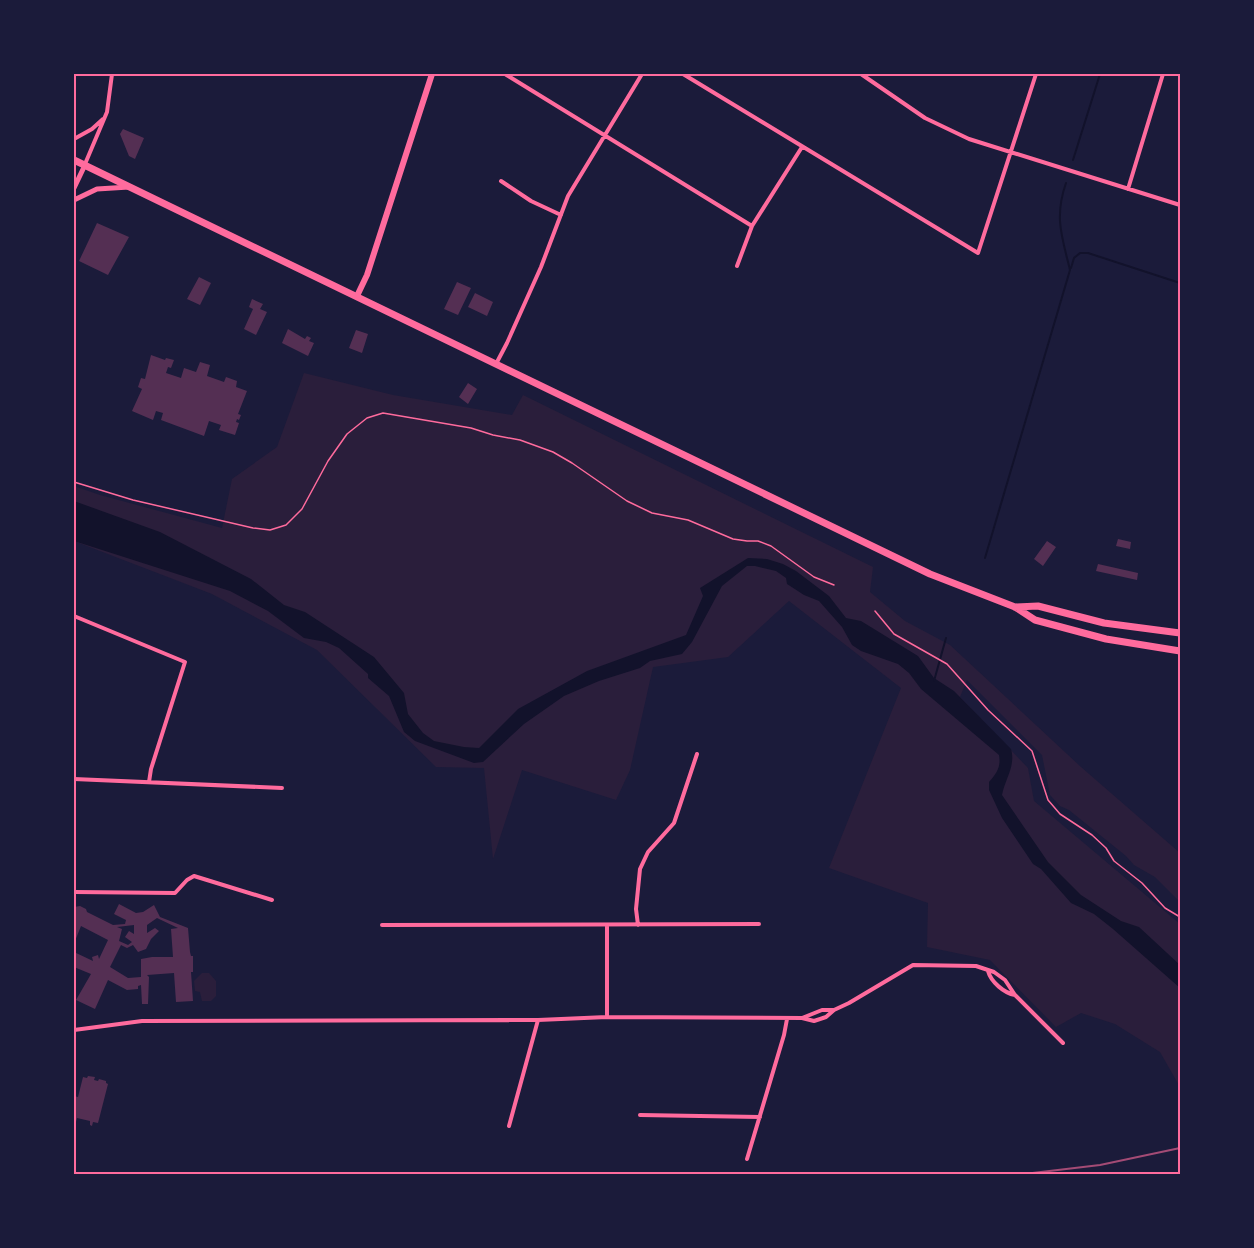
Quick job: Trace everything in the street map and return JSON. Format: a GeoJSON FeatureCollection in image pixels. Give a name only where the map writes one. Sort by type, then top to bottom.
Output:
{"type":"FeatureCollection","features":[{"type":"Feature","properties":{"kind":"highway"},"geometry":{"type":"LineString","coordinates":[[74,160],[930,574],[1015,607],[1035,620],[1106,639],[1180,651]]}},
{"type":"Feature","properties":{"kind":"highway"},"geometry":{"type":"LineString","coordinates":[[1015,607],[1038,606],[1104,623],[1180,633]]}},
{"type":"Feature","properties":{"kind":"main road"},"geometry":{"type":"LineString","coordinates":[[357,296],[366,275],[432,74]]}},
{"type":"Feature","properties":{"kind":"street"},"geometry":{"type":"LineString","coordinates":[[74,188],[105,117],[112,74]]}},
{"type":"Feature","properties":{"kind":"street"},"geometry":{"type":"LineString","coordinates":[[505,74],[752,226]]}},
{"type":"Feature","properties":{"kind":"street"},"geometry":{"type":"LineString","coordinates":[[496,364],[541,267],[577,179],[642,74]]}},
{"type":"Feature","properties":{"kind":"street"},"geometry":{"type":"LineString","coordinates":[[683,74],[978,253],[1036,74]]}},
{"type":"Feature","properties":{"kind":"street"},"geometry":{"type":"LineString","coordinates":[[861,74],[932,122],[969,139],[1180,205]]}},
{"type":"Feature","properties":{"kind":"street"},"geometry":{"type":"LineString","coordinates":[[1128,189],[1163,74]]}},
{"type":"Feature","properties":{"kind":"street"},"geometry":{"type":"LineString","coordinates":[[74,140],[92,129],[105,117]]}},
{"type":"Feature","properties":{"kind":"street"},"geometry":{"type":"LineString","coordinates":[[737,266],[752,226],[802,147]]}},
{"type":"Feature","properties":{"kind":"street"},"geometry":{"type":"LineString","coordinates":[[501,181],[531,201],[561,215]]}},
{"type":"Feature","properties":{"kind":"street"},"geometry":{"type":"LineString","coordinates":[[74,200],[96,189],[131,187]]}},
{"type":"Feature","properties":{"kind":"street"},"geometry":{"type":"LineString","coordinates":[[74,616],[185,662],[154,759],[149,782]]}},
{"type":"Feature","properties":{"kind":"street"},"geometry":{"type":"LineString","coordinates":[[638,925],[636,909],[640,869],[648,852],[674,823],[697,754]]}},
{"type":"Feature","properties":{"kind":"street"},"geometry":{"type":"LineString","coordinates":[[74,779],[282,788]]}},
{"type":"Feature","properties":{"kind":"street"},"geometry":{"type":"LineString","coordinates":[[74,892],[175,893],[194,876],[272,900]]}},
{"type":"Feature","properties":{"kind":"street"},"geometry":{"type":"LineString","coordinates":[[382,925],[759,924]]}},
{"type":"Feature","properties":{"kind":"street"},"geometry":{"type":"LineString","coordinates":[[607,925],[607,1017]]}},
{"type":"Feature","properties":{"kind":"street"},"geometry":{"type":"LineString","coordinates":[[74,1030],[142,1021],[538,1020],[607,1017],[802,1018],[814,1021],[826,1017],[834,1010],[913,965],[976,966],[994,972],[1005,980],[1015,995],[1063,1043]]}},
{"type":"Feature","properties":{"kind":"street"},"geometry":{"type":"LineString","coordinates":[[988,971],[990,978],[1000,987],[1015,995]]}},
{"type":"Feature","properties":{"kind":"street"},"geometry":{"type":"LineString","coordinates":[[802,1018],[822,1010],[834,1010]]}},
{"type":"Feature","properties":{"kind":"street"},"geometry":{"type":"LineString","coordinates":[[747,1159],[787,1018]]}},
{"type":"Feature","properties":{"kind":"street"},"geometry":{"type":"LineString","coordinates":[[509,1126],[538,1020]]}},
{"type":"Feature","properties":{"kind":"street"},"geometry":{"type":"LineString","coordinates":[[640,1115],[760,1117]]}},
{"type":"Feature","properties":{"kind":"path"},"geometry":{"type":"LineString","coordinates":[[74,482],[133,500],[270,530],[286,525],[302,508],[328,461],[347,434],[367,418],[383,413],[471,428],[520,440],[553,452],[627,501],[652,513],[688,520],[733,539],[758,540],[771,546],[814,577],[834,585]]}},
{"type":"Feature","properties":{"kind":"path"},"geometry":{"type":"LineString","coordinates":[[875,611],[894,634],[947,664],[988,710],[1032,751],[1048,800],[1060,814],[1075,826],[1092,835],[1106,848],[1114,861],[1142,883],[1166,908],[1180,917]]}},
{"type":"Feature","properties":{"kind":"shaded area"},"geometry":{"type":"Polygon","coordinates":[[[304,373],[393,395],[512,415],[523,395],[873,567],[870,592],[905,621],[950,645],[1081,767],[1180,853],[1180,902],[1155,877],[1134,865],[1069,810],[1060,806],[1050,795],[1042,755],[967,680],[960,697],[1028,768],[1034,801],[1180,924],[1180,1087],[1160,1052],[1115,1024],[1081,1013],[1056,1027],[990,960],[927,947],[928,903],[829,868],[901,688],[789,601],[728,657],[653,667],[630,770],[616,800],[522,770],[493,859],[484,768],[436,767],[317,650],[212,594],[74,541],[74,486],[222,528],[232,479],[277,447],[304,373]]]}},
{"type":"Feature","properties":{"kind":"shaded area"},"geometry":{"type":"Polygon","coordinates":[[[74,501],[160,532],[251,579],[284,605],[305,612],[374,657],[404,693],[408,714],[423,733],[434,741],[464,747],[479,748],[518,709],[587,671],[686,635],[703,596],[700,588],[748,558],[767,559],[783,564],[829,596],[846,618],[861,621],[918,656],[934,678],[954,691],[1011,749],[1011,767],[1002,795],[1048,862],[1081,895],[1121,921],[1139,927],[1180,965],[1180,988],[1094,914],[1071,903],[1041,869],[1033,864],[1002,818],[989,790],[989,782],[999,766],[999,755],[921,689],[909,673],[898,664],[861,651],[852,645],[842,627],[819,601],[787,584],[786,578],[776,571],[747,566],[722,586],[692,642],[682,654],[650,661],[640,668],[599,681],[564,696],[524,724],[483,762],[474,763],[415,741],[404,732],[389,696],[339,648],[326,642],[304,638],[268,611],[230,591],[74,541],[74,501]]]}},
{"type":"Feature","properties":{"kind":"shaded area"},"geometry":{"type":"Polygon","coordinates":[[[202,973],[209,973],[216,981],[216,996],[211,1001],[202,1001],[200,992],[195,991],[194,981],[202,973]]]}},
{"type":"Feature","properties":{"kind":"building"},"geometry":{"type":"Polygon","coordinates":[[[123,129],[144,138],[135,159],[129,156],[120,134],[123,129]]]}},
{"type":"Feature","properties":{"kind":"building"},"geometry":{"type":"Polygon","coordinates":[[[97,223],[129,237],[108,275],[79,261],[97,223]]]}},
{"type":"Feature","properties":{"kind":"building"},"geometry":{"type":"Polygon","coordinates":[[[199,277],[211,283],[200,305],[187,299],[199,277]]]}},
{"type":"Feature","properties":{"kind":"building"},"geometry":{"type":"Polygon","coordinates":[[[457,282],[471,288],[458,315],[444,309],[457,282]]]}},
{"type":"Feature","properties":{"kind":"building"},"geometry":{"type":"Polygon","coordinates":[[[475,293],[493,302],[487,316],[468,307],[475,293]]]}},
{"type":"Feature","properties":{"kind":"building"},"geometry":{"type":"Polygon","coordinates":[[[252,299],[263,304],[260,309],[267,312],[256,335],[244,329],[253,309],[249,307],[252,299]]]}},
{"type":"Feature","properties":{"kind":"building"},"geometry":{"type":"Polygon","coordinates":[[[288,329],[305,339],[307,336],[311,338],[309,341],[314,343],[308,356],[282,343],[288,329]]]}},
{"type":"Feature","properties":{"kind":"building"},"geometry":{"type":"Polygon","coordinates":[[[356,330],[368,334],[362,353],[349,348],[356,330]]]}},
{"type":"Feature","properties":{"kind":"building"},"geometry":{"type":"Polygon","coordinates":[[[151,355],[165,360],[166,358],[174,360],[166,373],[181,378],[184,368],[196,372],[200,362],[210,365],[207,376],[224,382],[226,377],[237,381],[236,387],[247,391],[238,414],[241,415],[236,422],[239,423],[235,435],[219,430],[221,425],[209,421],[204,436],[161,420],[163,413],[156,411],[153,420],[132,411],[142,389],[138,387],[141,378],[145,379],[151,355]]]}},
{"type":"Feature","properties":{"kind":"building"},"geometry":{"type":"Polygon","coordinates":[[[468,383],[477,389],[468,404],[459,397],[468,383]]]}},
{"type":"Feature","properties":{"kind":"building"},"geometry":{"type":"Polygon","coordinates":[[[1118,539],[1131,542],[1130,549],[1116,546],[1118,539]]]}},
{"type":"Feature","properties":{"kind":"building"},"geometry":{"type":"Polygon","coordinates":[[[1047,541],[1056,547],[1043,566],[1034,559],[1047,541]]]}},
{"type":"Feature","properties":{"kind":"building"},"geometry":{"type":"Polygon","coordinates":[[[1098,564],[1138,573],[1137,580],[1096,571],[1098,564]]]}},
{"type":"Feature","properties":{"kind":"building"},"geometry":{"type":"Polygon","coordinates":[[[119,904],[136,913],[143,912],[154,905],[160,917],[188,928],[190,952],[193,956],[193,972],[191,972],[193,1001],[176,1002],[174,973],[147,975],[149,977],[148,1004],[142,1004],[141,985],[138,989],[127,990],[108,980],[95,1009],[76,1000],[91,974],[74,967],[74,952],[93,961],[92,957],[98,955],[99,959],[108,940],[81,926],[75,941],[74,907],[80,906],[113,925],[125,924],[126,920],[114,914],[119,904]],[[157,918],[147,925],[147,933],[155,928],[159,931],[151,939],[146,949],[138,952],[133,945],[127,948],[121,945],[110,967],[128,978],[141,977],[141,959],[173,957],[171,929],[178,928],[157,918]],[[134,925],[117,927],[122,929],[119,941],[128,945],[132,942],[125,937],[129,931],[134,934],[134,925]]]}},
{"type":"Feature","properties":{"kind":"building"},"geometry":{"type":"Polygon","coordinates":[[[83,1077],[95,1077],[94,1080],[106,1081],[108,1084],[98,1123],[93,1122],[92,1126],[90,1121],[77,1118],[74,1122],[74,1096],[78,1097],[83,1077]]]}},
{"type":"Feature","properties":{"kind":"waterway"},"geometry":{"type":"LineString","coordinates":[[1073,160],[1100,74]]}},
{"type":"Feature","properties":{"kind":"waterway"},"geometry":{"type":"LineString","coordinates":[[985,558],[1070,270],[1060,217],[1060,206],[1066,183]]}},
{"type":"Feature","properties":{"kind":"waterway"},"geometry":{"type":"LineString","coordinates":[[1071,268],[1074,258],[1080,253],[1088,253],[1180,283]]}},
{"type":"Feature","properties":{"kind":"waterway"},"geometry":{"type":"LineString","coordinates":[[934,681],[946,638]]}},
{"type":"Feature","properties":{"kind":"railway"},"geometry":{"type":"LineString","coordinates":[[1024,1174],[1100,1165],[1180,1148]]}}]}
